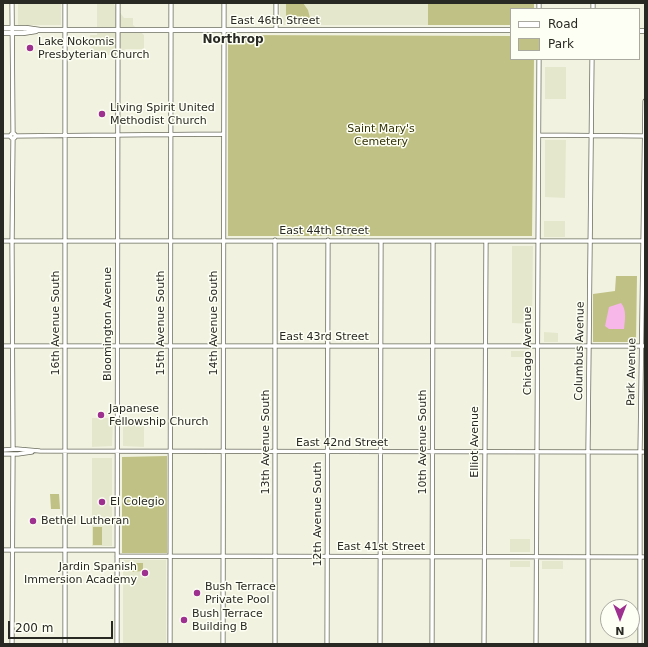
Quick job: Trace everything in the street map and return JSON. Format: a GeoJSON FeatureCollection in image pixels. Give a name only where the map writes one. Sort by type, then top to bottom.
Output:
{"type":"FeatureCollection","features":[{"type":"Feature","properties":{"kind":"main road","name":"East 46th Street"},"geometry":{"type":"LineString","coordinates":[[3,28],[12,30],[510,30]]}},
{"type":"Feature","properties":{"kind":"main road","name":"East 46th Street"},"geometry":{"type":"LineString","coordinates":[[3,33],[12,30]]}},
{"type":"Feature","properties":{"kind":"street"},"geometry":{"type":"LineString","coordinates":[[12,3],[13,449]]}},
{"type":"Feature","properties":{"kind":"street","name":"16th Avenue South"},"geometry":{"type":"LineString","coordinates":[[65,3],[65,644]]}},
{"type":"Feature","properties":{"kind":"street","name":"Bloomington Avenue"},"geometry":{"type":"LineString","coordinates":[[117,644],[118,3]]}},
{"type":"Feature","properties":{"kind":"street","name":"15th Avenue South"},"geometry":{"type":"LineString","coordinates":[[170,644],[171,3]]}},
{"type":"Feature","properties":{"kind":"street","name":"14th Avenue South"},"geometry":{"type":"LineString","coordinates":[[223,644],[222,451],[224,3]]}},
{"type":"Feature","properties":{"kind":"street"},"geometry":{"type":"LineString","coordinates":[[276,3],[276,30]]}},
{"type":"Feature","properties":{"kind":"street","name":"Chicago Avenue"},"geometry":{"type":"LineString","coordinates":[[536,644],[536,452],[540,60]]}},
{"type":"Feature","properties":{"kind":"street","name":"Columbus Avenue"},"geometry":{"type":"LineString","coordinates":[[588,644],[588,452],[592,60]]}},
{"type":"Feature","properties":{"kind":"street","name":"Park Avenue"},"geometry":{"type":"LineString","coordinates":[[640,644],[640,452],[643,346],[645,101]]}},
{"type":"Feature","properties":{"kind":"street"},"geometry":{"type":"LineString","coordinates":[[3,136],[223,134]]}},
{"type":"Feature","properties":{"kind":"street"},"geometry":{"type":"LineString","coordinates":[[539,135],[645,136]]}},
{"type":"Feature","properties":{"kind":"street","name":"13th Avenue South"},"geometry":{"type":"LineString","coordinates":[[275,240],[275,644]]}},
{"type":"Feature","properties":{"kind":"street","name":"12th Avenue South"},"geometry":{"type":"LineString","coordinates":[[327,644],[328,240]]}},
{"type":"Feature","properties":{"kind":"street"},"geometry":{"type":"LineString","coordinates":[[380,644],[379,556],[381,240]]}},
{"type":"Feature","properties":{"kind":"street","name":"East 44th Street"},"geometry":{"type":"LineString","coordinates":[[3,241],[644,241]]}},
{"type":"Feature","properties":{"kind":"street","name":"10th Avenue South"},"geometry":{"type":"LineString","coordinates":[[432,644],[433,241]]}},
{"type":"Feature","properties":{"kind":"street","name":"Elliot Avenue"},"geometry":{"type":"LineString","coordinates":[[484,644],[486,241]]}},
{"type":"Feature","properties":{"kind":"street","name":"East 43rd Street"},"geometry":{"type":"LineString","coordinates":[[3,346],[643,346]]}},
{"type":"Feature","properties":{"kind":"street","name":"East 42nd Street"},"geometry":{"type":"LineString","coordinates":[[3,450],[645,452]]}},
{"type":"Feature","properties":{"kind":"street","name":"East 42nd Street"},"geometry":{"type":"LineString","coordinates":[[3,454],[40,451]]}},
{"type":"Feature","properties":{"kind":"street"},"geometry":{"type":"LineString","coordinates":[[12,644],[13,454]]}},
{"type":"Feature","properties":{"kind":"street"},"geometry":{"type":"LineString","coordinates":[[3,550],[117,550]]}},
{"type":"Feature","properties":{"kind":"street","name":"East 41st Street"},"geometry":{"type":"LineString","coordinates":[[117,556],[645,557]]}},
{"type":"Feature","properties":{"kind":"shaded area"},"geometry":{"type":"Polygon","coordinates":[[[18,3],[61,3],[61,25],[18,25],[18,3]]]}},
{"type":"Feature","properties":{"kind":"shaded area"},"geometry":{"type":"Polygon","coordinates":[[[113,3],[124,18],[133,18],[133,25],[144,35],[144,49],[126,49],[113,55],[91,55],[90,35],[97,35],[97,4],[113,3]]]}},
{"type":"Feature","properties":{"kind":"shaded area"},"geometry":{"type":"Polygon","coordinates":[[[280,3],[428,3],[428,25],[280,25],[280,3]]]}},
{"type":"Feature","properties":{"kind":"shaded area"},"geometry":{"type":"Polygon","coordinates":[[[545,67],[566,67],[566,99],[545,99],[545,67]]]}},
{"type":"Feature","properties":{"kind":"shaded area"},"geometry":{"type":"Polygon","coordinates":[[[545,140],[566,140],[565,198],[545,197],[545,140]]]}},
{"type":"Feature","properties":{"kind":"shaded area"},"geometry":{"type":"Polygon","coordinates":[[[544,221],[565,221],[565,237],[544,237],[544,221]]]}},
{"type":"Feature","properties":{"kind":"shaded area"},"geometry":{"type":"Polygon","coordinates":[[[512,246],[533,246],[532,324],[512,323],[512,246]]]}},
{"type":"Feature","properties":{"kind":"shaded area"},"geometry":{"type":"Polygon","coordinates":[[[621,303],[625,312],[624,329],[609,329],[605,326],[609,307],[621,303]]]}},
{"type":"Feature","properties":{"kind":"shaded area"},"geometry":{"type":"Polygon","coordinates":[[[544,332],[558,333],[558,342],[544,342],[544,332]]]}},
{"type":"Feature","properties":{"kind":"shaded area"},"geometry":{"type":"Polygon","coordinates":[[[511,351],[531,351],[531,357],[511,357],[511,351]]]}},
{"type":"Feature","properties":{"kind":"shaded area"},"geometry":{"type":"Polygon","coordinates":[[[92,418],[113,418],[112,446],[92,447],[92,418]]]}},
{"type":"Feature","properties":{"kind":"shaded area"},"geometry":{"type":"Polygon","coordinates":[[[123,425],[144,425],[144,447],[123,446],[123,425]]]}},
{"type":"Feature","properties":{"kind":"shaded area","name":"El Colegio"},"geometry":{"type":"Polygon","coordinates":[[[92,458],[112,458],[112,546],[92,546],[92,458]]]}},
{"type":"Feature","properties":{"kind":"shaded area"},"geometry":{"type":"Polygon","coordinates":[[[510,539],[530,539],[530,552],[510,552],[510,539]]]}},
{"type":"Feature","properties":{"kind":"shaded area"},"geometry":{"type":"Polygon","coordinates":[[[123,560],[166,560],[166,644],[123,644],[123,560]]]}},
{"type":"Feature","properties":{"kind":"shaded area"},"geometry":{"type":"Polygon","coordinates":[[[510,561],[530,561],[530,567],[510,567],[510,561]]]}},
{"type":"Feature","properties":{"kind":"shaded area"},"geometry":{"type":"Polygon","coordinates":[[[542,561],[563,561],[563,569],[542,569],[542,561]]]}},
{"type":"Feature","properties":{"kind":"green space"},"geometry":{"type":"Polygon","coordinates":[[[286,3],[303,3],[308,10],[310,18],[288,18],[286,16],[286,3]]]}},
{"type":"Feature","properties":{"kind":"green space"},"geometry":{"type":"Polygon","coordinates":[[[428,3],[534,3],[534,8],[510,8],[510,25],[428,25],[428,3]]]}},
{"type":"Feature","properties":{"kind":"green space","name":"Saint Mary's Cemetery"},"geometry":{"type":"Polygon","coordinates":[[[228,35],[510,36],[510,60],[534,60],[532,236],[228,236],[228,35]]]}},
{"type":"Feature","properties":{"kind":"green space"},"geometry":{"type":"Polygon","coordinates":[[[616,276],[637,276],[636,342],[593,342],[593,294],[615,291],[616,276]]]}},
{"type":"Feature","properties":{"kind":"green space"},"geometry":{"type":"Polygon","coordinates":[[[167,456],[167,553],[122,553],[122,457],[167,456]]]}},
{"type":"Feature","properties":{"kind":"green space"},"geometry":{"type":"Polygon","coordinates":[[[50,494],[59,494],[60,509],[51,509],[50,494]]]}},
{"type":"Feature","properties":{"kind":"green space"},"geometry":{"type":"Polygon","coordinates":[[[93,527],[102,527],[102,545],[93,545],[93,527]]]}},
{"type":"Feature","properties":{"kind":"green space"},"geometry":{"type":"Polygon","coordinates":[[[131,563],[143,563],[143,571],[132,572],[131,563]]]}},
{"type":"Feature","properties":{"kind":"place","name":"Lake Nokomis Presbyterian Church"},"geometry":{"type":"Point","coordinates":[30,48]}},
{"type":"Feature","properties":{"kind":"place","name":"Living Spirit United Methodist Church"},"geometry":{"type":"Point","coordinates":[102,114]}},
{"type":"Feature","properties":{"kind":"place","name":"Japanese Fellowship Church"},"geometry":{"type":"Point","coordinates":[101,415]}},
{"type":"Feature","properties":{"kind":"place","name":"El Colegio"},"geometry":{"type":"Point","coordinates":[102,502]}},
{"type":"Feature","properties":{"kind":"place","name":"Bethel Lutheran"},"geometry":{"type":"Point","coordinates":[33,521]}},
{"type":"Feature","properties":{"kind":"place","name":"Jardin Spanish Immersion Academy"},"geometry":{"type":"Point","coordinates":[145,573]}},
{"type":"Feature","properties":{"kind":"place","name":"Bush Terrace Private Pool"},"geometry":{"type":"Point","coordinates":[197,593]}},
{"type":"Feature","properties":{"kind":"place","name":"Bush Terrace Building B"},"geometry":{"type":"Point","coordinates":[184,620]}},
{"type":"Feature","properties":{"kind":"district","name":"Northrop"},"geometry":{"type":"Point","coordinates":[233,40]}}]}
